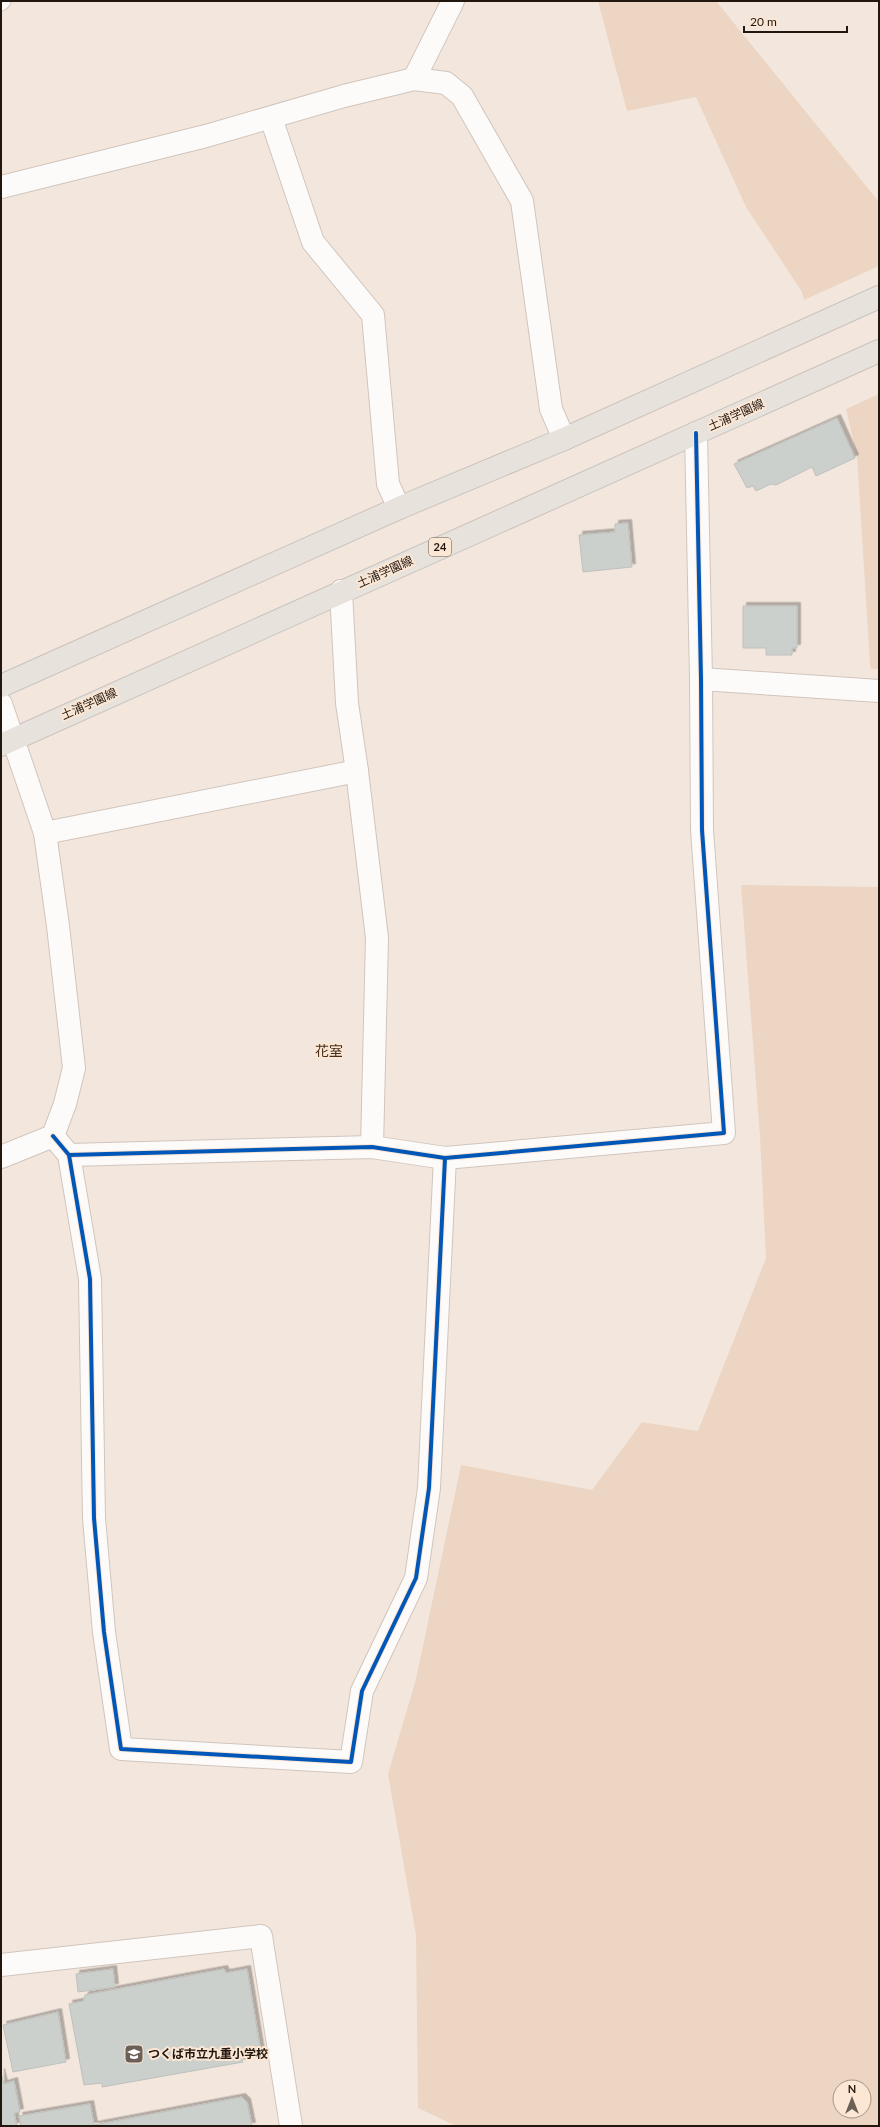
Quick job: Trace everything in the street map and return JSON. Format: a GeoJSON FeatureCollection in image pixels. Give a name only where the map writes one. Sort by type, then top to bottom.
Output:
{"type":"FeatureCollection","features":[{"type":"Feature","properties":{"kind":"main road"},"geometry":{"type":"LineString","coordinates":[[1,686],[399,508],[564,438],[879,297]]}},
{"type":"Feature","properties":{"kind":"main road","name":"土浦学園線"},"geometry":{"type":"LineString","coordinates":[[7,741],[879,351]]}},
{"type":"Feature","properties":{"kind":"street"},"geometry":{"type":"LineString","coordinates":[[414,79],[454,1]]}},
{"type":"Feature","properties":{"kind":"street"},"geometry":{"type":"LineString","coordinates":[[1,187],[271,118],[344,96],[414,79],[446,83],[462,96],[522,201],[551,409],[564,438]]}},
{"type":"Feature","properties":{"kind":"street"},"geometry":{"type":"LineString","coordinates":[[271,118],[313,242],[373,315],[388,484],[399,508]]}},
{"type":"Feature","properties":{"kind":"street"},"geometry":{"type":"LineString","coordinates":[[69,1155],[372,1147],[445,1158],[724,1134],[702,830],[702,679],[696,433]]}},
{"type":"Feature","properties":{"kind":"street"},"geometry":{"type":"LineString","coordinates":[[341,591],[347,703],[358,771],[377,938],[372,1147]]}},
{"type":"Feature","properties":{"kind":"street"},"geometry":{"type":"LineString","coordinates":[[702,679],[879,691]]}},
{"type":"Feature","properties":{"kind":"street"},"geometry":{"type":"LineString","coordinates":[[1,704],[7,741],[45,833],[58,926],[74,1068],[65,1104],[53,1136],[1,1157]]}},
{"type":"Feature","properties":{"kind":"street"},"geometry":{"type":"LineString","coordinates":[[45,833],[358,771]]}},
{"type":"Feature","properties":{"kind":"street"},"geometry":{"type":"LineString","coordinates":[[53,1136],[69,1155],[90,1279],[94,1518],[104,1632],[121,1749],[350,1762],[362,1691],[416,1578],[429,1488],[445,1158]]}},
{"type":"Feature","properties":{"kind":"street"},"geometry":{"type":"LineString","coordinates":[[1,1965],[261,1936],[292,2126]]}},
{"type":"Feature","properties":{"kind":"shaded area"},"geometry":{"type":"Polygon","coordinates":[[[598,1],[716,1],[879,202],[879,266],[804,300],[802,292],[746,207],[696,97],[627,111],[598,1]]]}},
{"type":"Feature","properties":{"kind":"shaded area"},"geometry":{"type":"Polygon","coordinates":[[[879,394],[879,669],[871,669],[857,456],[846,409],[879,394]]]}},
{"type":"Feature","properties":{"kind":"shaded area"},"geometry":{"type":"Polygon","coordinates":[[[741,885],[879,887],[879,2126],[456,2126],[418,2108],[416,1935],[388,1774],[416,1679],[461,1465],[592,1490],[642,1422],[698,1431],[766,1258],[760,1136],[741,885]]]}},
{"type":"Feature","properties":{"kind":"building"},"geometry":{"type":"Polygon","coordinates":[[[837,418],[855,458],[816,476],[812,467],[776,485],[771,484],[756,491],[753,486],[747,488],[734,464],[837,418]]]}},
{"type":"Feature","properties":{"kind":"building"},"geometry":{"type":"Polygon","coordinates":[[[628,523],[632,567],[583,572],[579,535],[615,532],[615,524],[628,523]]]}},
{"type":"Feature","properties":{"kind":"building"},"geometry":{"type":"Polygon","coordinates":[[[743,606],[797,606],[797,648],[792,648],[792,655],[766,655],[766,648],[743,648],[743,606]]]}},
{"type":"Feature","properties":{"kind":"building"},"geometry":{"type":"Polygon","coordinates":[[[113,1969],[115,1987],[78,1992],[76,1974],[113,1969]]]}},
{"type":"Feature","properties":{"kind":"building"},"geometry":{"type":"Polygon","coordinates":[[[224,1969],[226,1973],[247,1969],[261,2053],[240,2056],[243,2062],[102,2087],[102,2083],[84,2085],[69,2004],[84,2001],[85,1995],[224,1969]]]}},
{"type":"Feature","properties":{"kind":"building"},"geometry":{"type":"Polygon","coordinates":[[[58,2012],[66,2062],[13,2072],[3,2025],[58,2012]]]}},
{"type":"Feature","properties":{"kind":"building"},"geometry":{"type":"Polygon","coordinates":[[[1,2072],[4,2084],[14,2081],[20,2112],[14,2113],[17,2126],[1,2126],[1,2072]]]}},
{"type":"Feature","properties":{"kind":"building"},"geometry":{"type":"Polygon","coordinates":[[[242,2097],[247,2102],[252,2126],[21,2126],[19,2116],[90,2104],[94,2125],[242,2097]]]}},
{"type":"Feature","properties":{"kind":"cycle path"},"geometry":{"type":"LineString","coordinates":[[69,1155],[372,1147],[445,1158],[724,1133],[702,830],[701,679],[696,433]]}},
{"type":"Feature","properties":{"kind":"cycle path"},"geometry":{"type":"LineString","coordinates":[[53,1136],[69,1155],[90,1279],[94,1518],[104,1632],[121,1749],[351,1762],[362,1691],[416,1578],[429,1488],[445,1158]]}},
{"type":"Feature","properties":{"kind":"place","name":"つくば市立九重小学校"},"geometry":{"type":"Point","coordinates":[134,2054]}},
{"type":"Feature","properties":{"kind":"district","name":"花室"},"geometry":{"type":"Point","coordinates":[329,1051]}}]}
